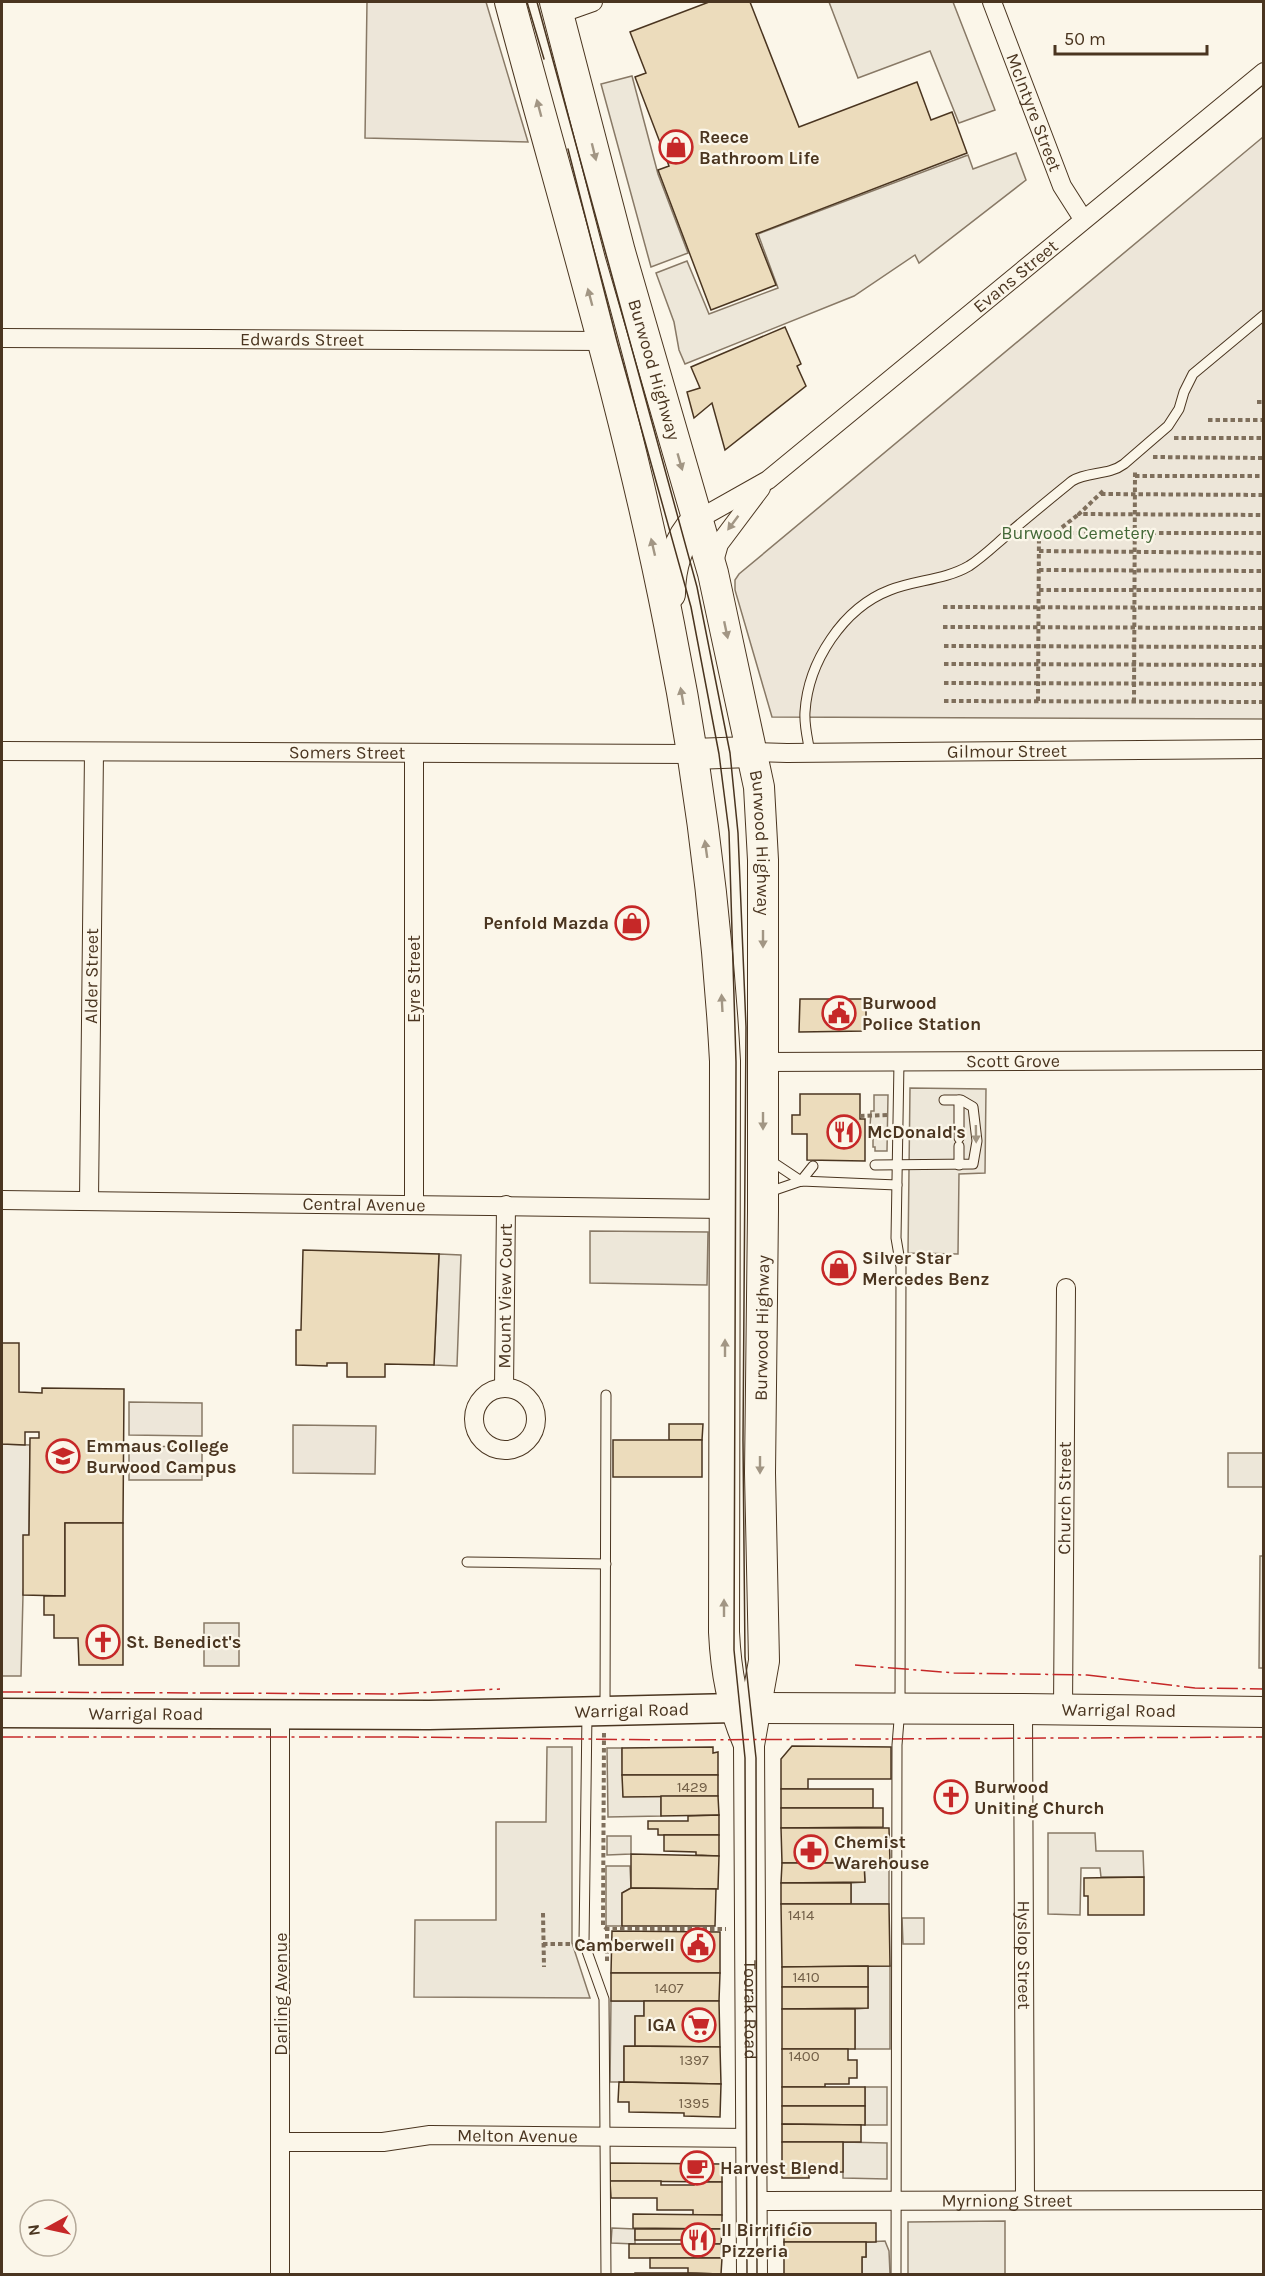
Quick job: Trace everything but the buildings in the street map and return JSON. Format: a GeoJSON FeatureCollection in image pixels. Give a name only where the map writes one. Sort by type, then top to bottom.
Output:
{"type":"FeatureCollection","features":[{"type":"Feature","properties":{"kind":"highway","name":"Burwood Highway"},"geometry":{"type":"LineString","coordinates":[[510,2],[602,341],[652,543],[692,754],[714,907],[725,1061],[724,1632],[726,1667],[745,1708],[761,1686],[764,1661],[760,1473],[763,1062],[759,787],[713,573],[644,340],[557,8]]}},
{"type":"Feature","properties":{"kind":"highway"},"geometry":{"type":"LineString","coordinates":[[602,341],[644,340]]}},
{"type":"Feature","properties":{"kind":"highway"},"geometry":{"type":"LineString","coordinates":[[669,624],[670,589],[677,552],[684,536],[697,520]]}},
{"type":"Feature","properties":{"kind":"highway"},"geometry":{"type":"LineString","coordinates":[[692,754],[751,752]]}},
{"type":"Feature","properties":{"kind":"highway"},"geometry":{"type":"LineString","coordinates":[[725,1061],[763,1062]]}},
{"type":"Feature","properties":{"kind":"highway"},"geometry":{"type":"LineString","coordinates":[[725,1209],[763,1202]]}},
{"type":"Feature","properties":{"kind":"highway","name":"Warrigal Road"},"geometry":{"type":"LineString","coordinates":[[745,1708],[1263,1712]]}},
{"type":"Feature","properties":{"kind":"highway","name":"Toorak Road"},"geometry":{"type":"LineString","coordinates":[[745,1708],[749,1745],[752,2274]]}},
{"type":"Feature","properties":{"kind":"main road","name":"Warrigal Road"},"geometry":{"type":"LineString","coordinates":[[2,1713],[441,1715],[745,1708]]}},
{"type":"Feature","properties":{"kind":"street"},"geometry":{"type":"LineString","coordinates":[[557,8],[593,2]]}},
{"type":"Feature","properties":{"kind":"street","name":"McIntyre Street"},"geometry":{"type":"LineString","coordinates":[[992,2],[1062,186],[1083,219]]}},
{"type":"Feature","properties":{"kind":"street","name":"Evans Street"},"geometry":{"type":"LineString","coordinates":[[697,520],[768,480],[1263,72]]}},
{"type":"Feature","properties":{"kind":"street","name":"Edwards Street"},"geometry":{"type":"LineString","coordinates":[[2,338],[602,341]]}},
{"type":"Feature","properties":{"kind":"street","name":"Evans Street"},"geometry":{"type":"LineString","coordinates":[[713,573],[713,561],[719,544],[768,480]]}},
{"type":"Feature","properties":{"kind":"street","name":"Gilmour Street"},"geometry":{"type":"LineString","coordinates":[[751,752],[1263,748]]}},
{"type":"Feature","properties":{"kind":"street","name":"Somers Street"},"geometry":{"type":"LineString","coordinates":[[2,751],[692,754]]}},
{"type":"Feature","properties":{"kind":"street","name":"Alder Street"},"geometry":{"type":"LineString","coordinates":[[89,1200],[94,752]]}},
{"type":"Feature","properties":{"kind":"street","name":"Eyre Street"},"geometry":{"type":"LineString","coordinates":[[414,753],[414,1205]]}},
{"type":"Feature","properties":{"kind":"street","name":"Scott Grove"},"geometry":{"type":"LineString","coordinates":[[763,1062],[1263,1060]]}},
{"type":"Feature","properties":{"kind":"street","name":"Central Avenue"},"geometry":{"type":"LineString","coordinates":[[2,1200],[725,1209]]}},
{"type":"Feature","properties":{"kind":"street","name":"Mount View Court"},"geometry":{"type":"LineString","coordinates":[[504,1388],[506,1205]]}},
{"type":"Feature","properties":{"kind":"street","name":"Church Street"},"geometry":{"type":"LineString","coordinates":[[1063,1710],[1066,1288]]}},
{"type":"Feature","properties":{"kind":"street","name":"Hyslop Street"},"geometry":{"type":"LineString","coordinates":[[1023,1709],[1025,2200]]}},
{"type":"Feature","properties":{"kind":"street","name":"Darling Avenue"},"geometry":{"type":"LineString","coordinates":[[280,1713],[282,2142],[280,2274]]}},
{"type":"Feature","properties":{"kind":"street","name":"Melton Avenue"},"geometry":{"type":"LineString","coordinates":[[282,2142],[383,2142],[430,2135],[752,2138]]}},
{"type":"Feature","properties":{"kind":"street","name":"Myrniong Street"},"geometry":{"type":"LineString","coordinates":[[751,2201],[1263,2200]]}},
{"type":"Feature","properties":{"kind":"lane"},"geometry":{"type":"LineString","coordinates":[[810,753],[805,720],[808,693],[819,662],[836,631],[867,602],[889,590],[947,575],[970,565],[1079,477],[1116,470],[1156,438],[1174,418],[1193,374],[1263,315]]}},
{"type":"Feature","properties":{"kind":"lane"},"geometry":{"type":"LineString","coordinates":[[896,2274],[897,1756],[900,1708],[901,1267],[896,1238],[899,1062]]}},
{"type":"Feature","properties":{"kind":"lane"},"geometry":{"type":"LineString","coordinates":[[875,1165],[973,1164],[977,1141],[973,1107],[959,1100],[944,1100]]}},
{"type":"Feature","properties":{"kind":"lane"},"geometry":{"type":"LineString","coordinates":[[959,1100],[959,1165]]}},
{"type":"Feature","properties":{"kind":"lane"},"geometry":{"type":"LineString","coordinates":[[763,1156],[801,1181],[897,1185]]}},
{"type":"Feature","properties":{"kind":"lane"},"geometry":{"type":"LineString","coordinates":[[763,1202],[801,1181],[813,1166]]}},
{"type":"Feature","properties":{"kind":"lane"},"geometry":{"type":"LineString","coordinates":[[606,1395],[606,1564],[584,1944],[604,1999],[606,2274]]}},
{"type":"Feature","properties":{"kind":"lane"},"geometry":{"type":"LineString","coordinates":[[467,1562],[606,1564]]}},
{"type":"Feature","properties":{"kind":"path"},"geometry":{"type":"LineString","coordinates":[[1257,402],[1263,402]]}},
{"type":"Feature","properties":{"kind":"path"},"geometry":{"type":"LineString","coordinates":[[1208,420],[1263,420]]}},
{"type":"Feature","properties":{"kind":"path"},"geometry":{"type":"LineString","coordinates":[[1156,438],[1263,438]]}},
{"type":"Feature","properties":{"kind":"path"},"geometry":{"type":"LineString","coordinates":[[1134,702],[1135,455],[1146,458],[1263,458]]}},
{"type":"Feature","properties":{"kind":"path"},"geometry":{"type":"LineString","coordinates":[[1135,476],[1263,476]]}},
{"type":"Feature","properties":{"kind":"path"},"geometry":{"type":"LineString","coordinates":[[1056,532],[1102,493],[1263,495]]}},
{"type":"Feature","properties":{"kind":"path"},"geometry":{"type":"LineString","coordinates":[[1038,701],[1039,508]]}},
{"type":"Feature","properties":{"kind":"path"},"geometry":{"type":"LineString","coordinates":[[1079,514],[1263,514]]}},
{"type":"Feature","properties":{"kind":"path"},"geometry":{"type":"LineString","coordinates":[[1039,532],[1263,533]]}},
{"type":"Feature","properties":{"kind":"path"},"geometry":{"type":"LineString","coordinates":[[1039,551],[1263,553]]}},
{"type":"Feature","properties":{"kind":"path"},"geometry":{"type":"LineString","coordinates":[[1039,570],[1263,571]]}},
{"type":"Feature","properties":{"kind":"path"},"geometry":{"type":"LineString","coordinates":[[1039,590],[1263,590]]}},
{"type":"Feature","properties":{"kind":"path"},"geometry":{"type":"LineString","coordinates":[[943,607],[1263,608]]}},
{"type":"Feature","properties":{"kind":"path"},"geometry":{"type":"LineString","coordinates":[[943,627],[1263,628]]}},
{"type":"Feature","properties":{"kind":"path"},"geometry":{"type":"LineString","coordinates":[[944,646],[1263,647]]}},
{"type":"Feature","properties":{"kind":"path"},"geometry":{"type":"LineString","coordinates":[[944,664],[1263,665]]}},
{"type":"Feature","properties":{"kind":"path"},"geometry":{"type":"LineString","coordinates":[[944,683],[1263,684]]}},
{"type":"Feature","properties":{"kind":"path"},"geometry":{"type":"LineString","coordinates":[[944,701],[1263,702]]}},
{"type":"Feature","properties":{"kind":"path"},"geometry":{"type":"LineString","coordinates":[[860,1116],[887,1115]]}},
{"type":"Feature","properties":{"kind":"path"},"geometry":{"type":"LineString","coordinates":[[596,1711],[603,1926],[607,1929],[750,1929]]}},
{"type":"Feature","properties":{"kind":"path"},"geometry":{"type":"LineString","coordinates":[[543,1913],[544,1967]]}},
{"type":"Feature","properties":{"kind":"path"},"geometry":{"type":"LineString","coordinates":[[607,1929],[607,1971]]}},
{"type":"Feature","properties":{"kind":"green space"},"geometry":{"type":"Polygon","coordinates":[[[367,2],[486,2],[528,142],[365,138],[367,2]]]}},
{"type":"Feature","properties":{"kind":"green space","name":"Burwood Cemetery"},"geometry":{"type":"Polygon","coordinates":[[[1263,137],[1263,719],[772,717],[735,590],[735,580],[739,574],[1263,137]]]}},
{"type":"Feature","properties":{"kind":"green space"},"geometry":{"type":"Polygon","coordinates":[[[129,1402],[202,1403],[202,1436],[129,1435],[129,1402]]]}},
{"type":"Feature","properties":{"kind":"green space"},"geometry":{"type":"Polygon","coordinates":[[[293,1425],[376,1426],[375,1474],[293,1473],[293,1425]]]}},
{"type":"Feature","properties":{"kind":"green space"},"geometry":{"type":"Polygon","coordinates":[[[129,1446],[202,1447],[202,1480],[129,1480],[129,1446]]]}},
{"type":"Feature","properties":{"kind":"shaded area"},"geometry":{"type":"Polygon","coordinates":[[[829,2],[953,2],[995,110],[959,123],[930,51],[858,78],[829,2]]]}},
{"type":"Feature","properties":{"kind":"shaded area"},"geometry":{"type":"Polygon","coordinates":[[[632,76],[658,174],[688,253],[651,267],[601,84],[632,76]]]}},
{"type":"Feature","properties":{"kind":"shaded area"},"geometry":{"type":"Polygon","coordinates":[[[1016,153],[1026,180],[919,263],[915,255],[854,296],[685,364],[679,350],[674,322],[656,273],[687,261],[709,314],[778,288],[758,234],[968,155],[973,169],[1016,153]]]}},
{"type":"Feature","properties":{"kind":"shaded area"},"geometry":{"type":"Polygon","coordinates":[[[910,1088],[986,1089],[985,1173],[959,1174],[958,1254],[908,1253],[910,1088]]]}},
{"type":"Feature","properties":{"kind":"shaded area"},"geometry":{"type":"Polygon","coordinates":[[[874,1095],[888,1095],[887,1151],[875,1151],[873,1147],[873,1128],[870,1127],[871,1111],[874,1111],[874,1095]]]}},
{"type":"Feature","properties":{"kind":"shaded area"},"geometry":{"type":"Polygon","coordinates":[[[590,1231],[708,1232],[707,1285],[590,1283],[590,1231]]]}},
{"type":"Feature","properties":{"kind":"shaded area"},"geometry":{"type":"Polygon","coordinates":[[[439,1254],[461,1255],[457,1366],[434,1365],[439,1254]]]}},
{"type":"Feature","properties":{"kind":"shaded area"},"geometry":{"type":"Polygon","coordinates":[[[2,1444],[30,1445],[29,1535],[23,1595],[21,1676],[2,1676],[2,1444]]]}},
{"type":"Feature","properties":{"kind":"shaded area"},"geometry":{"type":"Polygon","coordinates":[[[1228,1453],[1263,1453],[1263,1487],[1228,1487],[1228,1453]]]}},
{"type":"Feature","properties":{"kind":"shaded area"},"geometry":{"type":"Polygon","coordinates":[[[1260,1556],[1264,1556],[1263,1668],[1259,1668],[1260,1556]]]}},
{"type":"Feature","properties":{"kind":"shaded area"},"geometry":{"type":"Polygon","coordinates":[[[204,1623],[239,1623],[239,1666],[204,1666],[204,1623]]]}},
{"type":"Feature","properties":{"kind":"shaded area"},"geometry":{"type":"Polygon","coordinates":[[[547,1747],[572,1747],[572,1943],[590,1998],[414,1997],[415,1920],[496,1920],[496,1822],[546,1822],[547,1747]]]}},
{"type":"Feature","properties":{"kind":"shaded area"},"geometry":{"type":"Polygon","coordinates":[[[607,1748],[622,1748],[623,1796],[661,1796],[661,1816],[608,1817],[607,1748]]]}},
{"type":"Feature","properties":{"kind":"shaded area"},"geometry":{"type":"Polygon","coordinates":[[[1048,1833],[1095,1833],[1096,1851],[1143,1851],[1144,1877],[1101,1877],[1100,1868],[1081,1868],[1080,1915],[1048,1914],[1048,1833]]]}},
{"type":"Feature","properties":{"kind":"shaded area"},"geometry":{"type":"Polygon","coordinates":[[[607,1836],[631,1836],[631,1854],[607,1855],[607,1836]]]}},
{"type":"Feature","properties":{"kind":"shaded area"},"geometry":{"type":"Polygon","coordinates":[[[864,1863],[889,1863],[889,1904],[851,1904],[851,1883],[865,1882],[864,1863]]]}},
{"type":"Feature","properties":{"kind":"shaded area"},"geometry":{"type":"Polygon","coordinates":[[[606,1866],[630,1866],[631,1888],[622,1893],[622,1926],[606,1926],[606,1866]]]}},
{"type":"Feature","properties":{"kind":"shaded area"},"geometry":{"type":"Polygon","coordinates":[[[902,1918],[924,1918],[924,1944],[903,1944],[902,1918]]]}},
{"type":"Feature","properties":{"kind":"shaded area"},"geometry":{"type":"Polygon","coordinates":[[[868,1966],[890,1966],[890,2049],[855,2049],[855,2009],[868,2008],[868,1966]]]}},
{"type":"Feature","properties":{"kind":"shaded area"},"geometry":{"type":"Polygon","coordinates":[[[611,2001],[644,2001],[644,2016],[635,2016],[635,2046],[624,2047],[624,2082],[610,2082],[611,2001]]]}},
{"type":"Feature","properties":{"kind":"shaded area"},"geometry":{"type":"Polygon","coordinates":[[[865,2087],[887,2087],[887,2125],[865,2125],[865,2087]]]}},
{"type":"Feature","properties":{"kind":"shaded area"},"geometry":{"type":"Polygon","coordinates":[[[843,2142],[887,2143],[887,2179],[843,2178],[843,2142]]]}},
{"type":"Feature","properties":{"kind":"shaded area"},"geometry":{"type":"Polygon","coordinates":[[[1005,2221],[1005,2274],[908,2274],[908,2222],[1005,2221]]]}},
{"type":"Feature","properties":{"kind":"shaded area"},"geometry":{"type":"Polygon","coordinates":[[[612,2228],[635,2229],[635,2244],[611,2243],[612,2228]]]}},
{"type":"Feature","properties":{"kind":"shaded area"},"geometry":{"type":"Polygon","coordinates":[[[885,2241],[889,2251],[890,2274],[862,2274],[862,2257],[866,2257],[866,2242],[885,2241]]]}},
{"type":"Feature","properties":{"kind":"tram line"},"geometry":{"type":"LineString","coordinates":[[527,2],[544,59]]}},
{"type":"Feature","properties":{"kind":"tram line"},"geometry":{"type":"LineString","coordinates":[[537,2],[697,587],[730,753],[738,833],[746,1027],[743,1441],[745,1657],[756,1758],[757,2274]]}},
{"type":"Feature","properties":{"kind":"tram line"},"geometry":{"type":"LineString","coordinates":[[568,149],[617,341],[691,607],[719,754],[729,832],[736,1062],[734,1650],[745,1758],[747,2274]]}},
{"type":"Feature","properties":{"kind":"power"},"geometry":{"type":"LineString","coordinates":[[855,1665],[954,1673],[1087,1675],[1195,1688],[1264,1689]]}},
{"type":"Feature","properties":{"kind":"power"},"geometry":{"type":"LineString","coordinates":[[2,1692],[393,1694],[500,1689]]}},
{"type":"Feature","properties":{"kind":"power"},"geometry":{"type":"LineString","coordinates":[[2,1737],[407,1737],[672,1740],[1264,1737]]}},
{"type":"Feature","properties":{"kind":"place","name":"Reece Bathroom Life"},"geometry":{"type":"Point","coordinates":[676,147]}},
{"type":"Feature","properties":{"kind":"place","name":"Penfold Mazda"},"geometry":{"type":"Point","coordinates":[632,923]}},
{"type":"Feature","properties":{"kind":"place","name":"Burwood Police Station"},"geometry":{"type":"Point","coordinates":[839,1013]}},
{"type":"Feature","properties":{"kind":"place","name":"McDonald's"},"geometry":{"type":"Point","coordinates":[844,1132]}},
{"type":"Feature","properties":{"kind":"place","name":"Silver Star Mercedes Benz"},"geometry":{"type":"Point","coordinates":[839,1268]}},
{"type":"Feature","properties":{"kind":"place","name":"Emmaus College Burwood Campus"},"geometry":{"type":"Point","coordinates":[63,1456]}},
{"type":"Feature","properties":{"kind":"place","name":"St. Benedict's"},"geometry":{"type":"Point","coordinates":[103,1642]}},
{"type":"Feature","properties":{"kind":"place","name":"Burwood Uniting Church"},"geometry":{"type":"Point","coordinates":[951,1797]}},
{"type":"Feature","properties":{"kind":"place","name":"Chemist Warehouse"},"geometry":{"type":"Point","coordinates":[811,1852]}},
{"type":"Feature","properties":{"kind":"place","name":"Camberwell"},"geometry":{"type":"Point","coordinates":[698,1945]}},
{"type":"Feature","properties":{"kind":"place","name":"IGA"},"geometry":{"type":"Point","coordinates":[699,2025]}},
{"type":"Feature","properties":{"kind":"place","name":"Harvest Blend"},"geometry":{"type":"Point","coordinates":[697,2168]}},
{"type":"Feature","properties":{"kind":"place","name":"Il Birrificio Pizzeria"},"geometry":{"type":"Point","coordinates":[698,2240]}}]}
